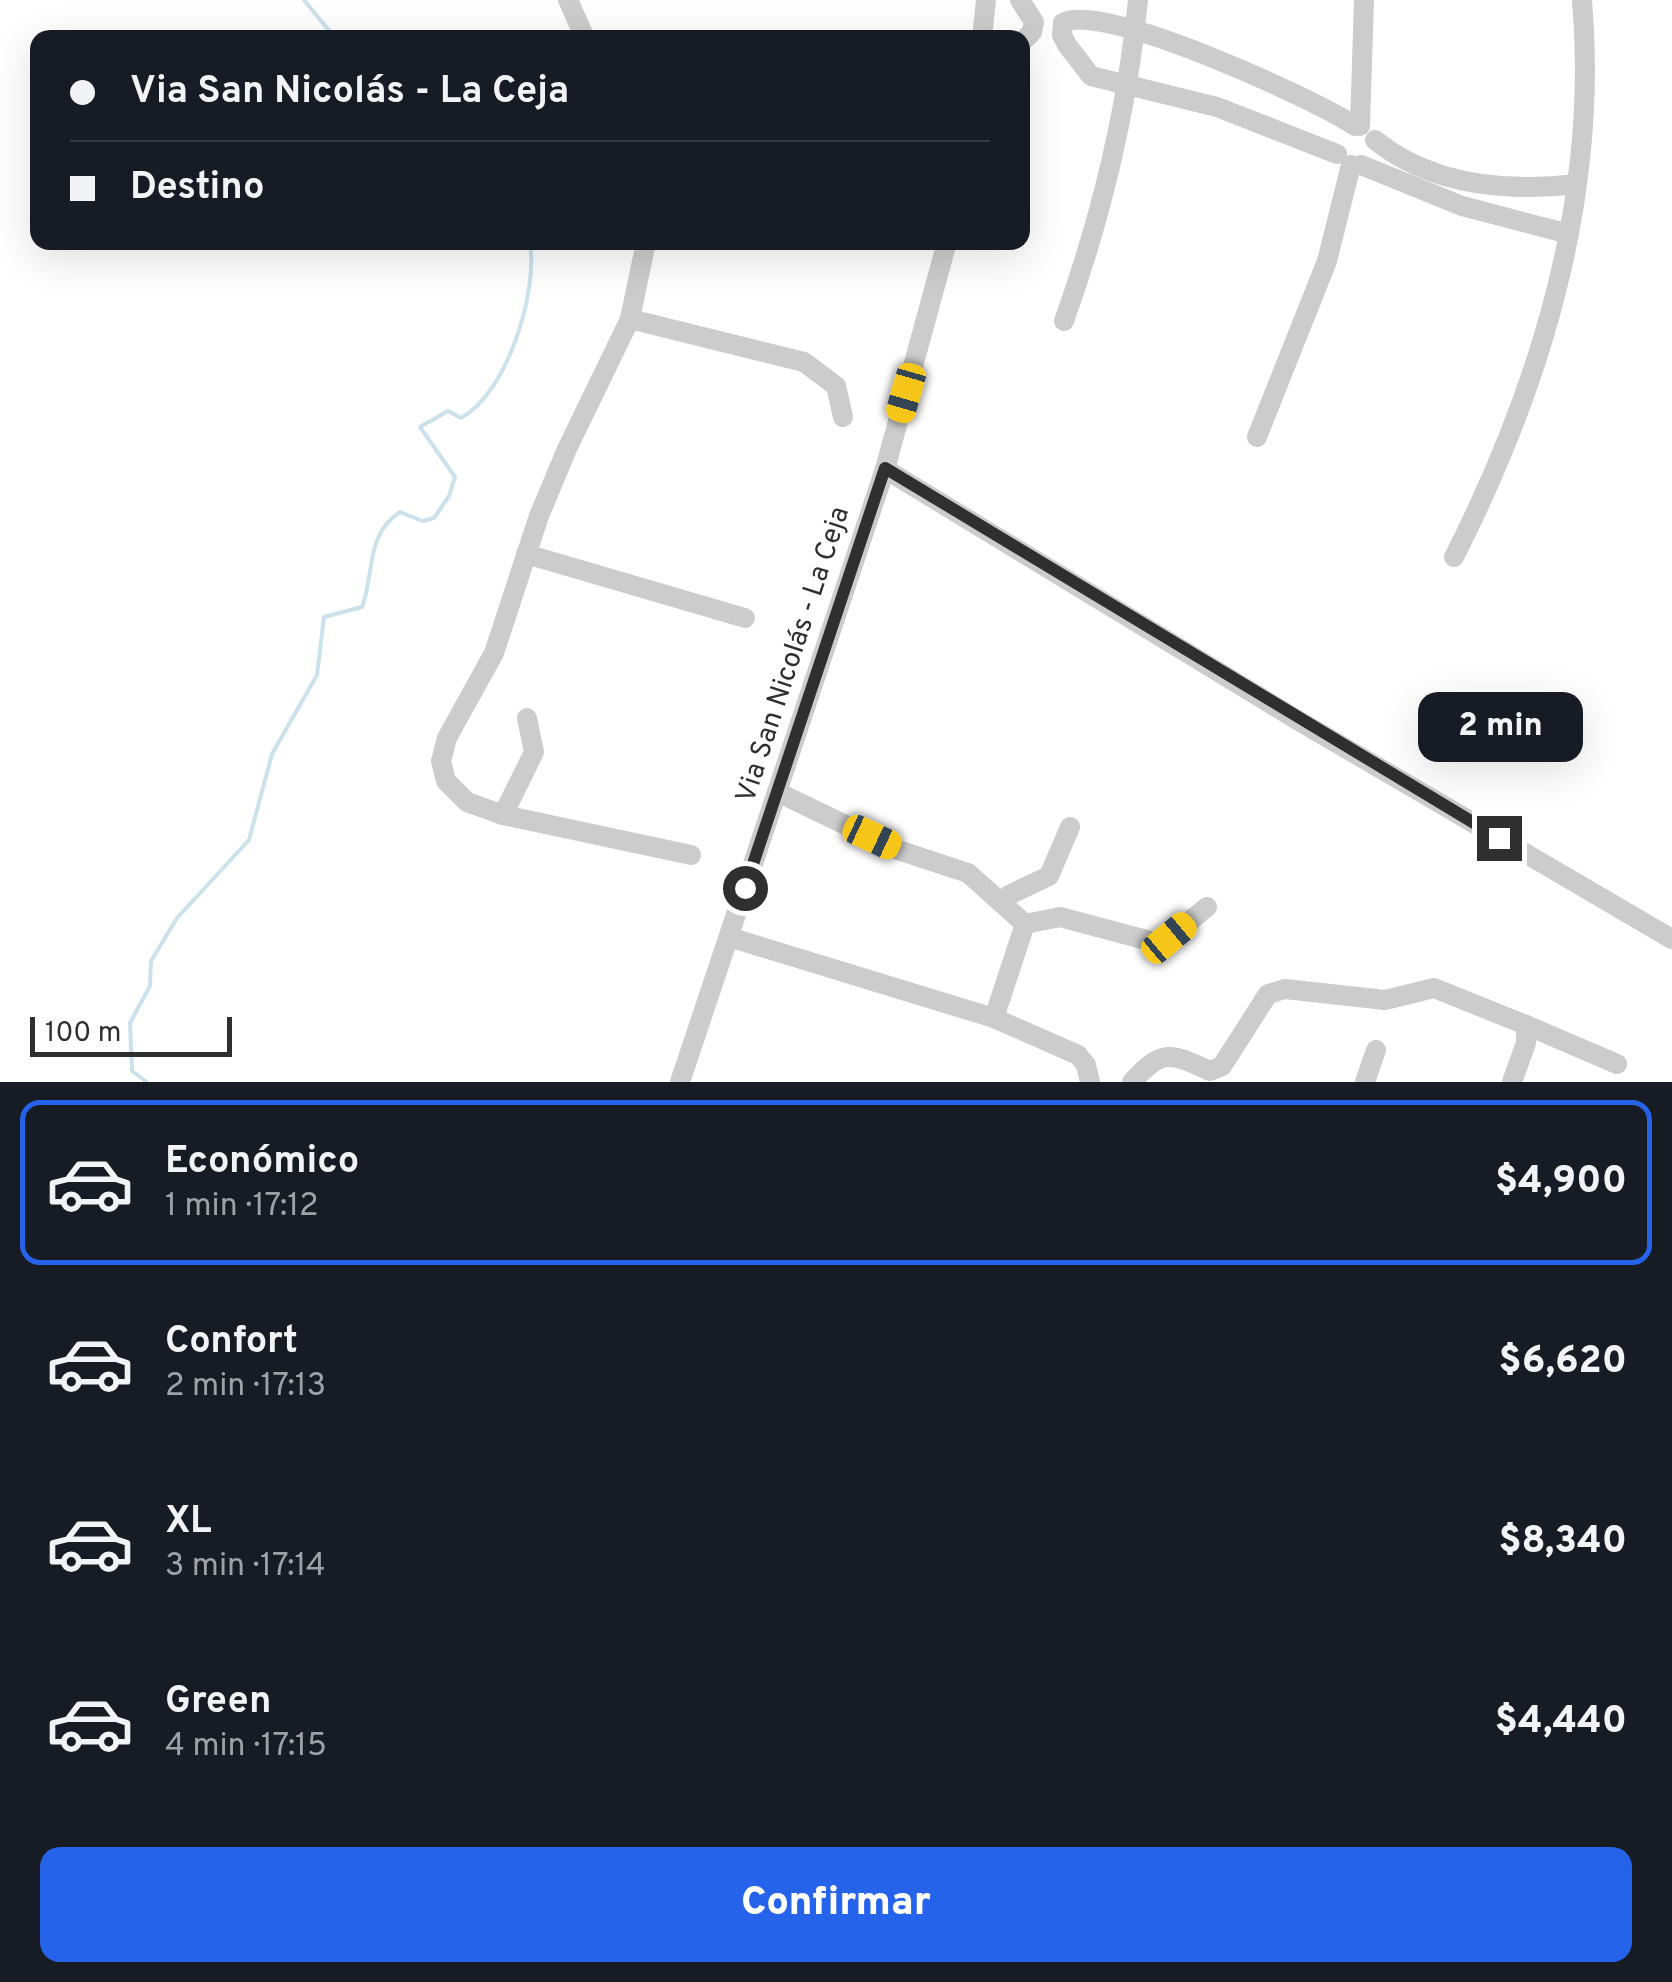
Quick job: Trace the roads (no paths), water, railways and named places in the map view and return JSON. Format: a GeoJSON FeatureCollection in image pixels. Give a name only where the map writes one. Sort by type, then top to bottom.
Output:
{"type":"FeatureCollection","features":[{"type":"Feature","properties":{"kind":"street"},"geometry":{"type":"LineString","coordinates":[[568,0],[583,30]]}},
{"type":"Feature","properties":{"kind":"street"},"geometry":{"type":"LineString","coordinates":[[983,30],[986,0]]}},
{"type":"Feature","properties":{"kind":"street"},"geometry":{"type":"LineString","coordinates":[[1020,0],[1086,72],[1217,107],[1462,206],[1570,234]]}},
{"type":"Feature","properties":{"kind":"street"},"geometry":{"type":"LineString","coordinates":[[1350,162],[1374,153],[1363,131],[1364,0]]}},
{"type":"Feature","properties":{"kind":"street"},"geometry":{"type":"LineString","coordinates":[[1454,556],[1518,418],[1546,340],[1570,234],[1576,184],[1584,78],[1582,0]]}},
{"type":"Feature","properties":{"kind":"street"},"geometry":{"type":"LineString","coordinates":[[1047,30],[1076,13],[1137,9],[1251,64],[1412,164],[1462,181],[1513,188],[1576,184]]}},
{"type":"Feature","properties":{"kind":"street"},"geometry":{"type":"LineString","coordinates":[[1064,321],[1099,221],[1129,86],[1137,9]]}},
{"type":"Feature","properties":{"kind":"street"},"geometry":{"type":"LineString","coordinates":[[1258,438],[1327,262],[1350,162],[1338,135],[1363,131]]}},
{"type":"Feature","properties":{"kind":"street"},"geometry":{"type":"LineString","coordinates":[[644,250],[630,320],[567,449],[526,554],[494,654],[448,738],[442,762],[446,781],[468,802],[504,815],[691,856]]}},
{"type":"Feature","properties":{"kind":"street","name":"Via San Nicolás - La Ceja"},"geometry":{"type":"LineString","coordinates":[[680,1082],[885,468],[945,250]]}},
{"type":"Feature","properties":{"kind":"street"},"geometry":{"type":"LineString","coordinates":[[630,320],[804,362],[836,386],[843,417]]}},
{"type":"Feature","properties":{"kind":"street"},"geometry":{"type":"LineString","coordinates":[[885,468],[1299,721],[1672,939]]}},
{"type":"Feature","properties":{"kind":"street"},"geometry":{"type":"LineString","coordinates":[[526,554],[745,618]]}},
{"type":"Feature","properties":{"kind":"street"},"geometry":{"type":"LineString","coordinates":[[504,815],[534,752],[527,718]]}},
{"type":"Feature","properties":{"kind":"street"},"geometry":{"type":"LineString","coordinates":[[777,792],[898,850],[968,874],[1025,924]]}},
{"type":"Feature","properties":{"kind":"street"},"geometry":{"type":"LineString","coordinates":[[1002,903],[1009,894],[1049,876],[1070,827]]}},
{"type":"Feature","properties":{"kind":"street"},"geometry":{"type":"LineString","coordinates":[[1025,924],[1060,917],[1154,942],[1169,938],[1207,907]]}},
{"type":"Feature","properties":{"kind":"street"},"geometry":{"type":"LineString","coordinates":[[994,1018],[1025,924]]}},
{"type":"Feature","properties":{"kind":"street"},"geometry":{"type":"LineString","coordinates":[[729,937],[994,1018],[1078,1055],[1086,1064],[1090,1082]]}},
{"type":"Feature","properties":{"kind":"street"},"geometry":{"type":"LineString","coordinates":[[1132,1082],[1152,1060],[1173,1055],[1210,1072],[1222,1066],[1257,1007],[1268,994],[1285,988],[1386,1000],[1434,988],[1616,1064]]}},
{"type":"Feature","properties":{"kind":"street"},"geometry":{"type":"LineString","coordinates":[[1512,1082],[1526,1043],[1526,1025]]}},
{"type":"Feature","properties":{"kind":"street"},"geometry":{"type":"LineString","coordinates":[[1365,1082],[1376,1050]]}},
{"type":"Feature","properties":{"kind":"waterway"},"geometry":{"type":"LineString","coordinates":[[304,0],[328,30]]}},
{"type":"Feature","properties":{"kind":"waterway"},"geometry":{"type":"LineString","coordinates":[[147,1082],[132,1071],[130,1023],[150,986],[151,961],[177,918],[249,840],[272,754],[317,675],[324,617],[362,607],[376,543],[389,521],[400,512],[423,521],[434,518],[449,496],[455,477],[420,427],[448,411],[461,418],[492,387],[516,340],[524,314],[530,250]]}}]}
